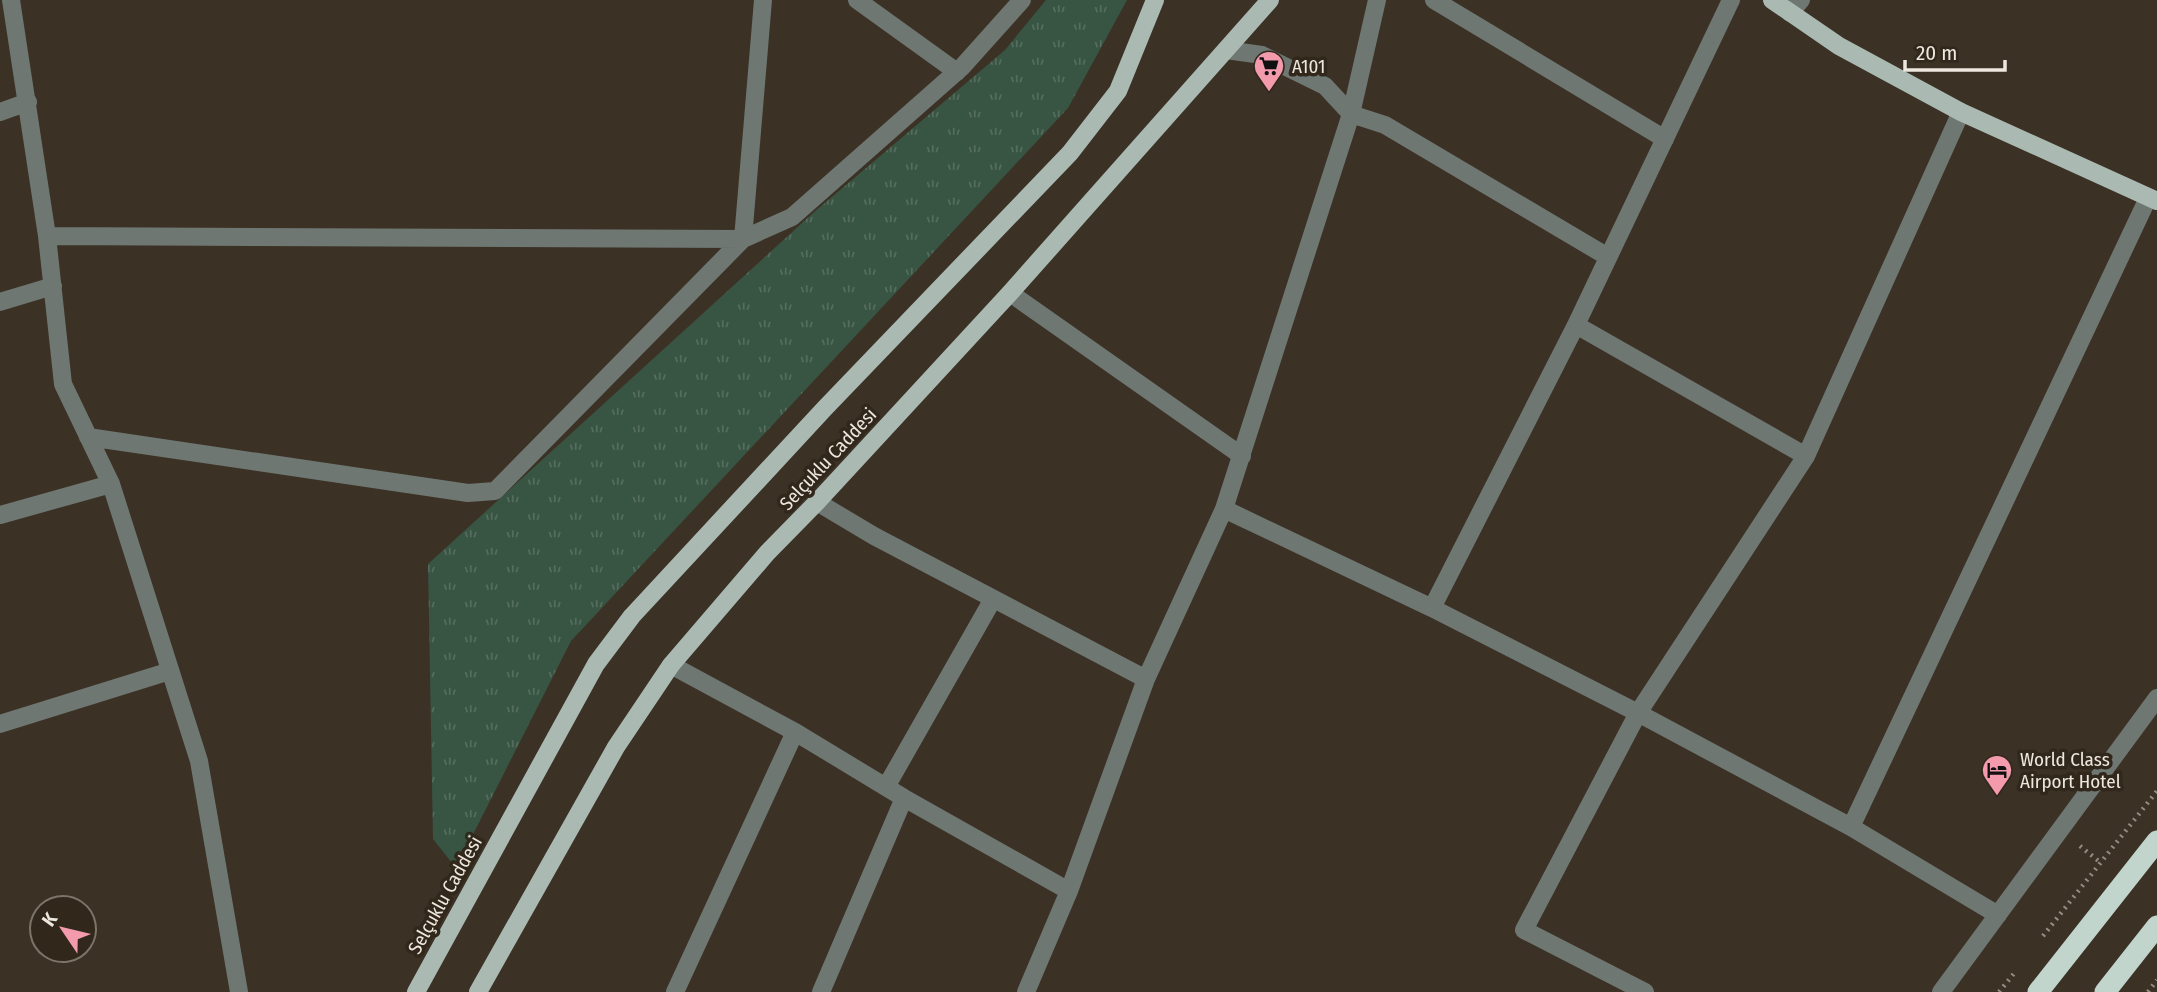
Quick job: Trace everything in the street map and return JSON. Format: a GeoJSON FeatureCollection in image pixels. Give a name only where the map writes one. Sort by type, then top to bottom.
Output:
{"type":"FeatureCollection","features":[{"type":"Feature","properties":{"kind":"highway"},"geometry":{"type":"LineString","coordinates":[[2038,992],[2157,841]]}},
{"type":"Feature","properties":{"kind":"highway"},"geometry":{"type":"LineString","coordinates":[[2105,992],[2157,926]]}},
{"type":"Feature","properties":{"kind":"main road","name":"Selçuklu Caddesi"},"geometry":{"type":"LineString","coordinates":[[416,992],[596,664],[610,645],[632,616],[825,408],[1070,153],[1118,91],[1155,0]]}},
{"type":"Feature","properties":{"kind":"main road","name":"Selçuklu Caddesi"},"geometry":{"type":"LineString","coordinates":[[478,992],[615,747],[671,665],[768,553],[1010,293],[1270,0]]}},
{"type":"Feature","properties":{"kind":"main road"},"geometry":{"type":"LineString","coordinates":[[1772,0],[1796,6],[1839,46],[1961,112],[2152,200]]}},
{"type":"Feature","properties":{"kind":"street"},"geometry":{"type":"LineString","coordinates":[[11,0],[47,236],[63,384],[111,484],[199,761],[239,992]]}},
{"type":"Feature","properties":{"kind":"street"},"geometry":{"type":"LineString","coordinates":[[743,239],[763,0]]}},
{"type":"Feature","properties":{"kind":"street"},"geometry":{"type":"LineString","coordinates":[[857,0],[957,72]]}},
{"type":"Feature","properties":{"kind":"street"},"geometry":{"type":"LineString","coordinates":[[88,437],[468,493],[495,491],[743,239],[792,217],[957,72],[1022,0]]}},
{"type":"Feature","properties":{"kind":"street"},"geometry":{"type":"LineString","coordinates":[[1026,992],[1069,891],[1146,679],[1224,509],[1351,114],[1377,0]]}},
{"type":"Feature","properties":{"kind":"street"},"geometry":{"type":"LineString","coordinates":[[1434,0],[1665,139]]}},
{"type":"Feature","properties":{"kind":"street"},"geometry":{"type":"LineString","coordinates":[[1432,608],[1576,325],[1731,0]]}},
{"type":"Feature","properties":{"kind":"street"},"geometry":{"type":"LineString","coordinates":[[1226,50],[1262,55],[1325,86],[1351,114],[1385,125],[1608,257]]}},
{"type":"Feature","properties":{"kind":"street"},"geometry":{"type":"LineString","coordinates":[[0,112],[28,103]]}},
{"type":"Feature","properties":{"kind":"street"},"geometry":{"type":"LineString","coordinates":[[1646,992],[1524,930],[1638,712],[1806,456],[1961,112]]}},
{"type":"Feature","properties":{"kind":"street"},"geometry":{"type":"LineString","coordinates":[[1851,827],[2152,200]]}},
{"type":"Feature","properties":{"kind":"street"},"geometry":{"type":"LineString","coordinates":[[47,236],[743,239]]}},
{"type":"Feature","properties":{"kind":"street"},"geometry":{"type":"LineString","coordinates":[[0,302],[53,286]]}},
{"type":"Feature","properties":{"kind":"street"},"geometry":{"type":"LineString","coordinates":[[1010,293],[1242,456]]}},
{"type":"Feature","properties":{"kind":"street"},"geometry":{"type":"LineString","coordinates":[[1576,325],[1806,456]]}},
{"type":"Feature","properties":{"kind":"street"},"geometry":{"type":"LineString","coordinates":[[0,515],[111,484]]}},
{"type":"Feature","properties":{"kind":"street"},"geometry":{"type":"LineString","coordinates":[[817,502],[874,536],[1146,679]]}},
{"type":"Feature","properties":{"kind":"street"},"geometry":{"type":"LineString","coordinates":[[1224,509],[1432,608],[1638,712],[1851,827],[1998,915]]}},
{"type":"Feature","properties":{"kind":"street"},"geometry":{"type":"LineString","coordinates":[[886,787],[993,599]]}},
{"type":"Feature","properties":{"kind":"street"},"geometry":{"type":"LineString","coordinates":[[671,665],[795,732],[1069,891]]}},
{"type":"Feature","properties":{"kind":"street"},"geometry":{"type":"LineString","coordinates":[[0,724],[170,671]]}},
{"type":"Feature","properties":{"kind":"street"},"geometry":{"type":"LineString","coordinates":[[1941,992],[2157,698]]}},
{"type":"Feature","properties":{"kind":"street"},"geometry":{"type":"LineString","coordinates":[[675,992],[795,732]]}},
{"type":"Feature","properties":{"kind":"street"},"geometry":{"type":"LineString","coordinates":[[821,992],[905,798]]}},
{"type":"Feature","properties":{"kind":"path"},"geometry":{"type":"LineString","coordinates":[[2042,938],[2157,791]]}},
{"type":"Feature","properties":{"kind":"path"},"geometry":{"type":"LineString","coordinates":[[1999,992],[2016,971]]}},
{"type":"Feature","properties":{"kind":"path"},"geometry":{"type":"LineString","coordinates":[[2148,992],[2157,980]]}},
{"type":"Feature","properties":{"kind":"green space"},"geometry":{"type":"Polygon","coordinates":[[[1046,0],[1127,0],[1068,108],[571,641],[456,868],[433,839],[428,564],[813,213],[1005,50],[1046,0]]]}},
{"type":"Feature","properties":{"kind":"place","name":"A101"},"geometry":{"type":"Point","coordinates":[1269,93]}},
{"type":"Feature","properties":{"kind":"place","name":"World Class Airport Hotel"},"geometry":{"type":"Point","coordinates":[1997,797]}}]}
